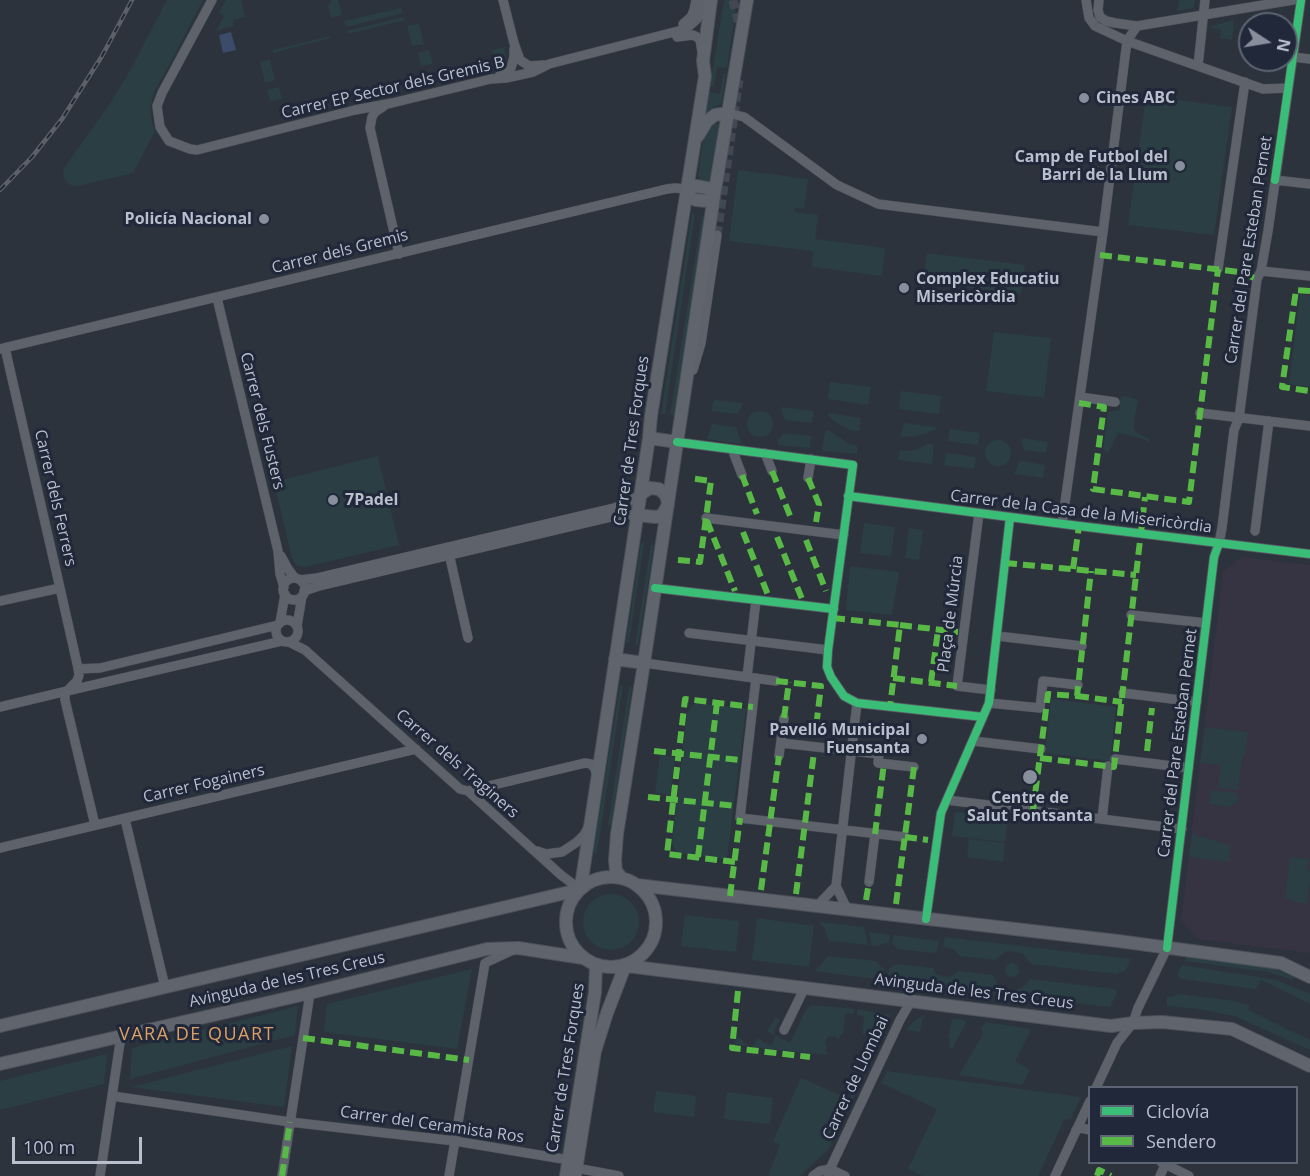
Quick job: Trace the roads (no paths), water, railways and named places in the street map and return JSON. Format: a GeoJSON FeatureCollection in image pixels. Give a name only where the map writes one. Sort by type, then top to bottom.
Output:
{"type":"FeatureCollection","features":[{"type":"Feature","properties":{"kind":"main road","name":"Carrer de Tres Forques"},"geometry":{"type":"LineString","coordinates":[[580,888],[705,76],[703,61],[711,0]]}},
{"type":"Feature","properties":{"kind":"main road"},"geometry":{"type":"LineString","coordinates":[[621,877],[616,871],[615,861],[617,834],[714,196],[747,0]]}},
{"type":"Feature","properties":{"kind":"main road"},"geometry":{"type":"LineString","coordinates":[[693,149],[707,121],[715,115],[728,113]]}},
{"type":"Feature","properties":{"kind":"main road"},"geometry":{"type":"LineString","coordinates":[[687,189],[696,186],[707,188],[714,196]]}},
{"type":"Feature","properties":{"kind":"main road"},"geometry":{"type":"LineString","coordinates":[[649,438],[677,442]]}},
{"type":"Feature","properties":{"kind":"main road"},"geometry":{"type":"LineString","coordinates":[[638,515],[660,516],[668,505],[667,498],[659,489],[650,488],[641,494]]}},
{"type":"Feature","properties":{"kind":"main road"},"geometry":{"type":"LineString","coordinates":[[615,658],[644,663]]}},
{"type":"Feature","properties":{"kind":"main road"},"geometry":{"type":"LineString","coordinates":[[637,885],[649,898],[656,922],[654,936],[649,947],[626,966],[609,968],[596,965],[583,958],[574,947],[568,933],[566,925],[568,906],[586,883],[605,876],[621,877],[637,885],[1281,963],[1310,977]]}},
{"type":"Feature","properties":{"kind":"main road","name":"Avinguda de les Tres Creus"},"geometry":{"type":"LineString","coordinates":[[0,1026],[580,888]]}},
{"type":"Feature","properties":{"kind":"main road","name":"Avinguda de les Tres Creus"},"geometry":{"type":"LineString","coordinates":[[0,1064],[310,993],[487,949],[518,948],[583,958]]}},
{"type":"Feature","properties":{"kind":"main road","name":"Carrer de Tres Forques"},"geometry":{"type":"LineString","coordinates":[[572,1170],[595,992],[596,965]]}},
{"type":"Feature","properties":{"kind":"main road","name":"Carrer de Tres Forques"},"geometry":{"type":"LineString","coordinates":[[572,1170],[595,1051],[626,966]]}},
{"type":"Feature","properties":{"kind":"main road","name":"Avinguda de les Tres Creus"},"geometry":{"type":"LineString","coordinates":[[626,966],[1111,1026],[1162,1022],[1232,1029],[1310,1066]]}},
{"type":"Feature","properties":{"kind":"street","name":"Carrer EP Sector dels Gremis B"},"geometry":{"type":"LineString","coordinates":[[212,0],[157,106],[160,127],[169,141],[197,150],[491,79],[533,72],[549,64],[639,42]]}},
{"type":"Feature","properties":{"kind":"street"},"geometry":{"type":"LineString","coordinates":[[503,0],[517,54],[524,63],[530,66],[549,64]]}},
{"type":"Feature","properties":{"kind":"street"},"geometry":{"type":"LineString","coordinates":[[507,18],[508,0]]}},
{"type":"Feature","properties":{"kind":"street"},"geometry":{"type":"LineString","coordinates":[[639,42],[685,23],[691,17],[696,0]]}},
{"type":"Feature","properties":{"kind":"street"},"geometry":{"type":"LineString","coordinates":[[639,42],[686,29],[697,19],[705,0]]}},
{"type":"Feature","properties":{"kind":"street"},"geometry":{"type":"LineString","coordinates":[[1086,0],[1089,18],[1095,26],[1127,41],[1263,88],[1288,88]]}},
{"type":"Feature","properties":{"kind":"street"},"geometry":{"type":"LineString","coordinates":[[1099,0],[1100,17],[1106,21],[1137,26],[1293,0]]}},
{"type":"Feature","properties":{"kind":"street"},"geometry":{"type":"LineString","coordinates":[[1198,66],[1205,0]]}},
{"type":"Feature","properties":{"kind":"street","name":"Carrer del Pare Esteban Pernet"},"geometry":{"type":"LineString","coordinates":[[1298,21],[1301,0]]}},
{"type":"Feature","properties":{"kind":"street"},"geometry":{"type":"LineString","coordinates":[[1062,524],[1127,41],[1137,26]]}},
{"type":"Feature","properties":{"kind":"street"},"geometry":{"type":"LineString","coordinates":[[639,42],[658,42],[693,35],[700,40],[703,61]]}},
{"type":"Feature","properties":{"kind":"street"},"geometry":{"type":"LineString","coordinates":[[491,79],[508,72],[511,68],[514,43]]}},
{"type":"Feature","properties":{"kind":"street","name":"Carrer del Pare Esteban Pernet"},"geometry":{"type":"LineString","coordinates":[[1097,1086],[1117,1043],[1133,1023],[1167,948],[1214,557],[1219,543],[1234,430],[1239,418],[1257,279],[1261,271],[1291,72]]}},
{"type":"Feature","properties":{"kind":"street"},"geometry":{"type":"LineString","coordinates":[[1218,269],[1245,82]]}},
{"type":"Feature","properties":{"kind":"street"},"geometry":{"type":"LineString","coordinates":[[370,128],[375,112],[392,103]]}},
{"type":"Feature","properties":{"kind":"street"},"geometry":{"type":"LineString","coordinates":[[346,113],[360,116],[370,128],[399,254]]}},
{"type":"Feature","properties":{"kind":"street"},"geometry":{"type":"LineString","coordinates":[[728,113],[744,117],[837,185],[878,204],[1103,232]]}},
{"type":"Feature","properties":{"kind":"street"},"geometry":{"type":"LineString","coordinates":[[1275,180],[1310,184]]}},
{"type":"Feature","properties":{"kind":"street","name":"Carrer dels Gremis"},"geometry":{"type":"LineString","coordinates":[[2,349],[673,188],[687,189]]}},
{"type":"Feature","properties":{"kind":"street"},"geometry":{"type":"LineString","coordinates":[[682,404],[700,343],[717,235]]}},
{"type":"Feature","properties":{"kind":"street"},"geometry":{"type":"LineString","coordinates":[[1261,271],[1310,276]]}},
{"type":"Feature","properties":{"kind":"street","name":"Carrer dels Fusters"},"geometry":{"type":"LineString","coordinates":[[217,297],[278,551],[284,590],[279,624]]}},
{"type":"Feature","properties":{"kind":"street","name":"Carrer dels Ferrers"},"geometry":{"type":"LineString","coordinates":[[2,349],[78,669]]}},
{"type":"Feature","properties":{"kind":"street"},"geometry":{"type":"LineString","coordinates":[[1080,397],[1115,402]]}},
{"type":"Feature","properties":{"kind":"street"},"geometry":{"type":"LineString","coordinates":[[1200,413],[1310,426]]}},
{"type":"Feature","properties":{"kind":"street"},"geometry":{"type":"LineString","coordinates":[[1255,531],[1269,421]]}},
{"type":"Feature","properties":{"kind":"street"},"geometry":{"type":"LineString","coordinates":[[677,442],[853,465],[828,650],[827,667],[831,677],[844,696],[857,703],[983,717]]}},
{"type":"Feature","properties":{"kind":"street"},"geometry":{"type":"LineString","coordinates":[[732,449],[742,475]]}},
{"type":"Feature","properties":{"kind":"street"},"geometry":{"type":"LineString","coordinates":[[765,453],[772,471]]}},
{"type":"Feature","properties":{"kind":"street"},"geometry":{"type":"LineString","coordinates":[[808,478],[811,459]]}},
{"type":"Feature","properties":{"kind":"street"},"geometry":{"type":"LineString","coordinates":[[638,515],[620,515],[448,551],[317,578],[288,580],[284,590],[293,599],[319,586],[448,551],[614,508],[626,504],[641,494]]}},
{"type":"Feature","properties":{"kind":"street","name":"Carrer de la Casa de la Misericòrdia"},"geometry":{"type":"LineString","coordinates":[[848,496],[1310,554]]}},
{"type":"Feature","properties":{"kind":"street","name":"Plaça de Múrcia"},"geometry":{"type":"LineString","coordinates":[[979,513],[957,686],[991,690]]}},
{"type":"Feature","properties":{"kind":"street"},"geometry":{"type":"LineString","coordinates":[[926,919],[941,813],[989,703],[1010,517]]}},
{"type":"Feature","properties":{"kind":"street"},"geometry":{"type":"LineString","coordinates":[[706,518],[844,535]]}},
{"type":"Feature","properties":{"kind":"street","name":"Carrer dels Fusters"},"geometry":{"type":"LineString","coordinates":[[278,551],[288,569],[298,579]]}},
{"type":"Feature","properties":{"kind":"street"},"geometry":{"type":"LineString","coordinates":[[448,551],[468,638]]}},
{"type":"Feature","properties":{"kind":"street"},"geometry":{"type":"LineString","coordinates":[[0,707],[295,639],[304,585],[298,579]]}},
{"type":"Feature","properties":{"kind":"street"},"geometry":{"type":"LineString","coordinates":[[0,602],[60,588]]}},
{"type":"Feature","properties":{"kind":"street"},"geometry":{"type":"LineString","coordinates":[[655,588],[834,609]]}},
{"type":"Feature","properties":{"kind":"street"},"geometry":{"type":"LineString","coordinates":[[756,600],[751,641],[751,677],[740,818],[905,837]]}},
{"type":"Feature","properties":{"kind":"street"},"geometry":{"type":"LineString","coordinates":[[1131,615],[1206,623]]}},
{"type":"Feature","properties":{"kind":"street"},"geometry":{"type":"LineString","coordinates":[[95,825],[65,700],[67,691],[77,681],[78,669],[100,668],[279,624],[286,620],[297,630]]}},
{"type":"Feature","properties":{"kind":"street"},"geometry":{"type":"LineString","coordinates":[[279,624],[277,634],[286,641]]}},
{"type":"Feature","properties":{"kind":"street","name":"Carrer dels Traginers"},"geometry":{"type":"LineString","coordinates":[[297,630],[317,660]]}},
{"type":"Feature","properties":{"kind":"street"},"geometry":{"type":"LineString","coordinates":[[689,633],[828,650]]}},
{"type":"Feature","properties":{"kind":"street"},"geometry":{"type":"LineString","coordinates":[[997,636],[1082,646]]}},
{"type":"Feature","properties":{"kind":"street","name":"Carrer dels Traginers"},"geometry":{"type":"LineString","coordinates":[[286,641],[305,650],[317,660],[460,789],[468,791],[561,875],[580,888]]}},
{"type":"Feature","properties":{"kind":"street"},"geometry":{"type":"LineString","coordinates":[[644,663],[776,681]]}},
{"type":"Feature","properties":{"kind":"street"},"geometry":{"type":"LineString","coordinates":[[989,703],[1040,708],[1043,681],[1078,685]]}},
{"type":"Feature","properties":{"kind":"street"},"geometry":{"type":"LineString","coordinates":[[1123,693],[1197,702]]}},
{"type":"Feature","properties":{"kind":"street"},"geometry":{"type":"LineString","coordinates":[[847,909],[836,886],[857,703]]}},
{"type":"Feature","properties":{"kind":"street"},"geometry":{"type":"LineString","coordinates":[[779,756],[784,718]]}},
{"type":"Feature","properties":{"kind":"street"},"geometry":{"type":"LineString","coordinates":[[973,741],[1041,749]]}},
{"type":"Feature","properties":{"kind":"street"},"geometry":{"type":"LineString","coordinates":[[781,742],[879,754],[878,763],[915,767]]}},
{"type":"Feature","properties":{"kind":"street","name":"Carrer Fogainers"},"geometry":{"type":"LineString","coordinates":[[0,848],[416,749]]}},
{"type":"Feature","properties":{"kind":"street"},"geometry":{"type":"LineString","coordinates":[[1115,759],[1189,768]]}},
{"type":"Feature","properties":{"kind":"street"},"geometry":{"type":"LineString","coordinates":[[468,791],[585,763],[595,768],[597,779]]}},
{"type":"Feature","properties":{"kind":"street"},"geometry":{"type":"LineString","coordinates":[[1102,819],[1108,766]]}},
{"type":"Feature","properties":{"kind":"street"},"geometry":{"type":"LineString","coordinates":[[947,800],[1182,828]]}},
{"type":"Feature","properties":{"kind":"street"},"geometry":{"type":"LineString","coordinates":[[528,846],[539,853],[562,852],[584,835],[592,816]]}},
{"type":"Feature","properties":{"kind":"street"},"geometry":{"type":"LineString","coordinates":[[124,819],[165,987]]}},
{"type":"Feature","properties":{"kind":"street"},"geometry":{"type":"LineString","coordinates":[[869,882],[875,834]]}},
{"type":"Feature","properties":{"kind":"street"},"geometry":{"type":"LineString","coordinates":[[818,906],[836,886]]}},
{"type":"Feature","properties":{"kind":"street"},"geometry":{"type":"LineString","coordinates":[[449,1176],[485,963],[518,948]]}},
{"type":"Feature","properties":{"kind":"street"},"geometry":{"type":"LineString","coordinates":[[784,1030],[805,987]]}},
{"type":"Feature","properties":{"kind":"street"},"geometry":{"type":"LineString","coordinates":[[282,1176],[310,993]]}},
{"type":"Feature","properties":{"kind":"street","name":"Carrer de Llombai"},"geometry":{"type":"LineString","coordinates":[[829,1173],[911,1000]]}},
{"type":"Feature","properties":{"kind":"street"},"geometry":{"type":"LineString","coordinates":[[100,1176],[121,1036]]}},
{"type":"Feature","properties":{"kind":"street"},"geometry":{"type":"LineString","coordinates":[[112,1095],[290,1122]]}},
{"type":"Feature","properties":{"kind":"street"},"geometry":{"type":"LineString","coordinates":[[1055,1176],[1088,1103]]}},
{"type":"Feature","properties":{"kind":"street","name":"Carrer del Ceramista Ros"},"geometry":{"type":"LineString","coordinates":[[290,1122],[455,1141],[572,1170],[619,1176]]}},
{"type":"Feature","properties":{"kind":"street"},"geometry":{"type":"LineString","coordinates":[[1076,1130],[1081,1128],[1088,1130]]}},
{"type":"Feature","properties":{"kind":"street"},"geometry":{"type":"LineString","coordinates":[[1160,1176],[1163,1164]]}},
{"type":"Feature","properties":{"kind":"street"},"geometry":{"type":"LineString","coordinates":[[1163,1164],[1170,1176]]}},
{"type":"Feature","properties":{"kind":"street"},"geometry":{"type":"LineString","coordinates":[[1163,1164],[1189,1176]]}},
{"type":"Feature","properties":{"kind":"street"},"geometry":{"type":"LineString","coordinates":[[813,1176],[820,1172],[845,1176]]}},
{"type":"Feature","properties":{"kind":"water"},"geometry":{"type":"Polygon","coordinates":[[[231,32],[236,50],[223,53],[219,35],[231,32]]]}},
{"type":"Feature","properties":{"kind":"tunnel"},"geometry":{"type":"LineString","coordinates":[[733,0],[740,28]]}},
{"type":"Feature","properties":{"kind":"tunnel"},"geometry":{"type":"LineString","coordinates":[[717,235],[739,80]]}},
{"type":"Feature","properties":{"kind":"railway"},"geometry":{"type":"LineString","coordinates":[[0,190],[32,157],[62,119],[102,56],[132,0]]}},
{"type":"Feature","properties":{"kind":"place","name":"Cines ABC"},"geometry":{"type":"Point","coordinates":[1084,98]}},
{"type":"Feature","properties":{"kind":"place","name":"Camp de Futbol del Barri de la Llum"},"geometry":{"type":"Point","coordinates":[1180,166]}},
{"type":"Feature","properties":{"kind":"place","name":"Policía Nacional"},"geometry":{"type":"Point","coordinates":[264,219]}},
{"type":"Feature","properties":{"kind":"place","name":"Complex Educatiu Misericòrdia"},"geometry":{"type":"Point","coordinates":[904,288]}},
{"type":"Feature","properties":{"kind":"place","name":"7Padel"},"geometry":{"type":"Point","coordinates":[333,500]}},
{"type":"Feature","properties":{"kind":"place","name":"Pavelló Municipal Fuensanta"},"geometry":{"type":"Point","coordinates":[922,739]}},
{"type":"Feature","properties":{"kind":"place","name":"Centre de Salut Fontsanta"},"geometry":{"type":"Point","coordinates":[1030,777]}},
{"type":"Feature","properties":{"kind":"district","name":"VARA DE QUART"},"geometry":{"type":"Point","coordinates":[197,1035]}}]}
